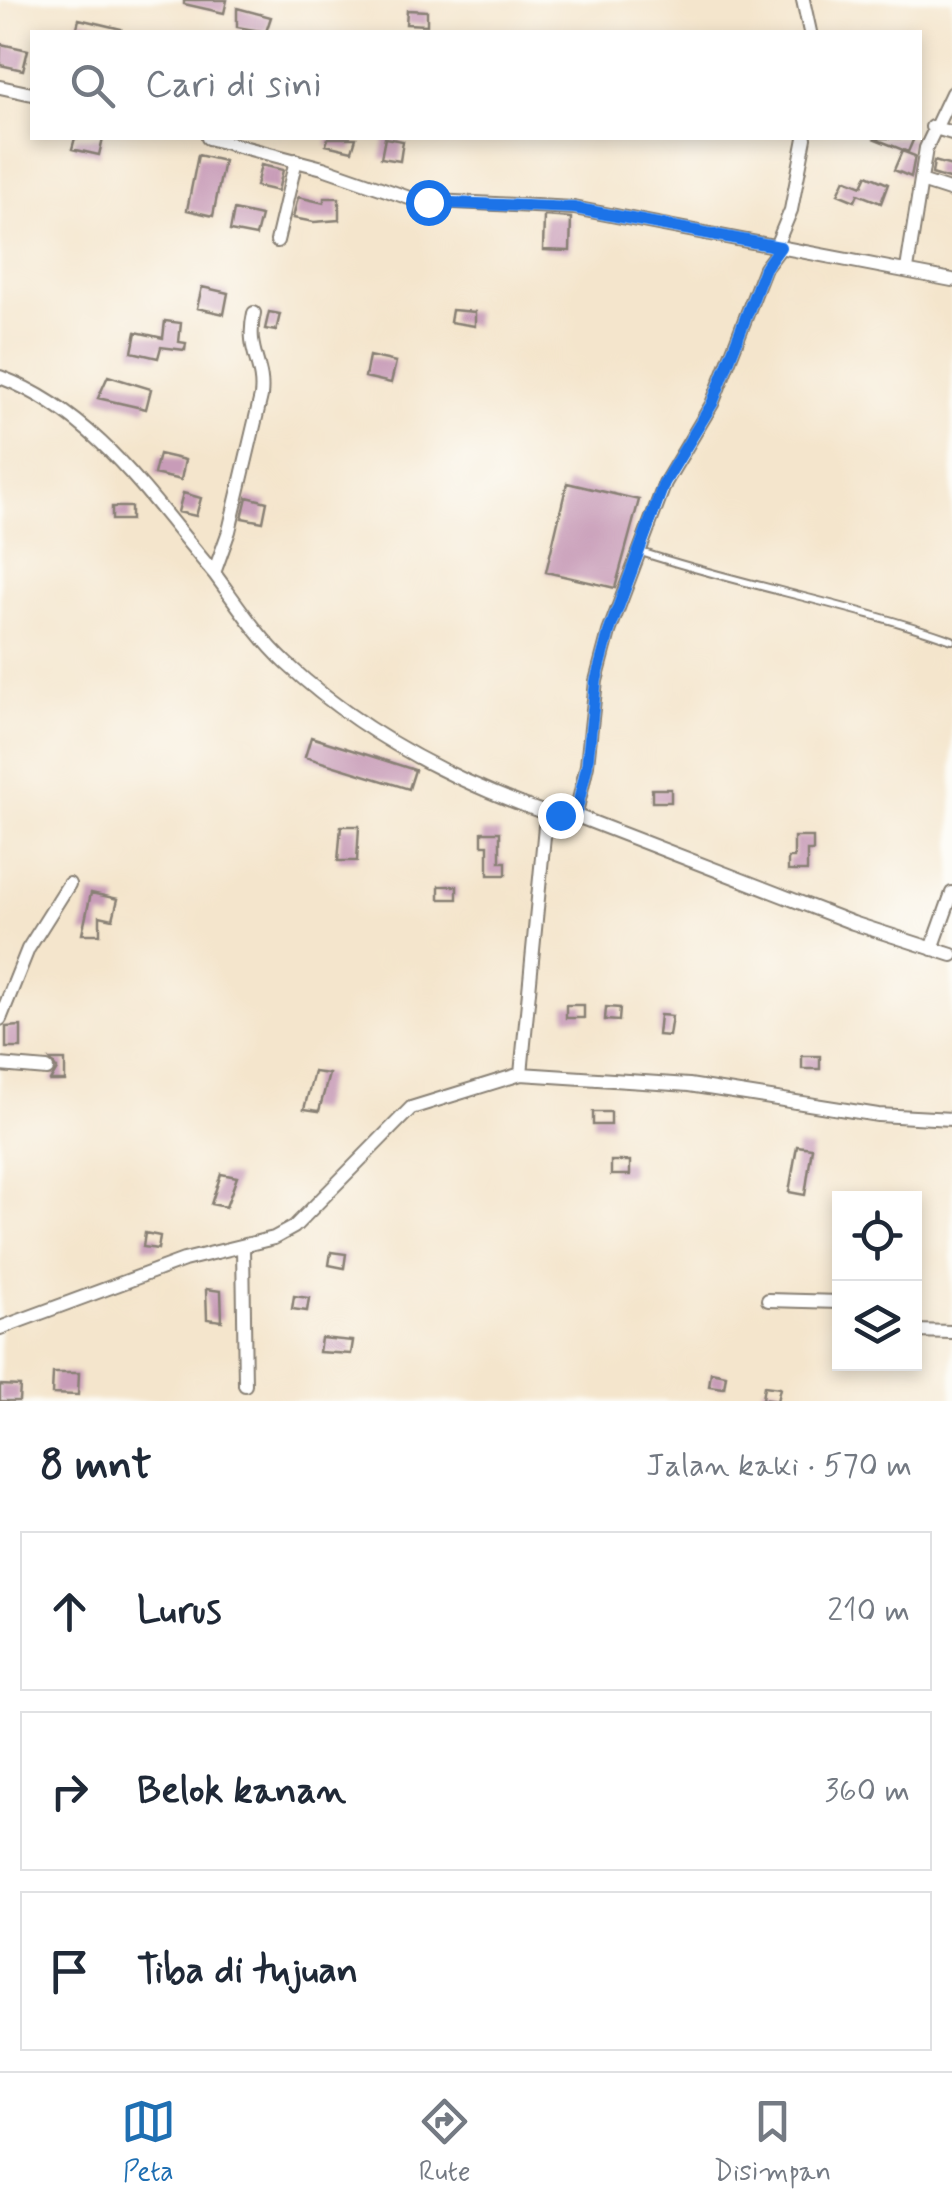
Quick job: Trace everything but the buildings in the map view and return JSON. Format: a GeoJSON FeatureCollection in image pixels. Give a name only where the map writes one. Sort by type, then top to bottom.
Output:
{"type":"FeatureCollection","features":[{"type":"Feature","properties":{"kind":"street"},"geometry":{"type":"LineString","coordinates":[[804,0],[810,30]]}},
{"type":"Feature","properties":{"kind":"street"},"geometry":{"type":"LineString","coordinates":[[0,88],[30,94]]}},
{"type":"Feature","properties":{"kind":"street"},"geometry":{"type":"LineString","coordinates":[[907,269],[932,126],[952,93]]}},
{"type":"Feature","properties":{"kind":"street"},"geometry":{"type":"LineString","coordinates":[[932,126],[952,133]]}},
{"type":"Feature","properties":{"kind":"street"},"geometry":{"type":"LineString","coordinates":[[216,140],[296,160],[415,200],[574,208],[952,280]]}},
{"type":"Feature","properties":{"kind":"street"},"geometry":{"type":"LineString","coordinates":[[574,815],[587,766],[596,681],[639,552],[664,483],[712,404],[765,268],[778,246],[806,140]]}},
{"type":"Feature","properties":{"kind":"street"},"geometry":{"type":"LineString","coordinates":[[277,241],[296,160]]}},
{"type":"Feature","properties":{"kind":"street"},"geometry":{"type":"LineString","coordinates":[[921,181],[952,191]]}},
{"type":"Feature","properties":{"kind":"street"},"geometry":{"type":"LineString","coordinates":[[214,574],[234,514],[263,385],[248,336],[254,313]]}},
{"type":"Feature","properties":{"kind":"street"},"geometry":{"type":"LineString","coordinates":[[0,377],[49,403],[112,450],[274,650],[312,684],[410,752],[473,788],[551,816],[574,815],[853,924],[952,955]]}},
{"type":"Feature","properties":{"kind":"street"},"geometry":{"type":"LineString","coordinates":[[521,1074],[545,826],[551,816]]}},
{"type":"Feature","properties":{"kind":"street"},"geometry":{"type":"LineString","coordinates":[[0,1020],[28,949],[68,884]]}},
{"type":"Feature","properties":{"kind":"street"},"geometry":{"type":"LineString","coordinates":[[932,949],[952,893]]}},
{"type":"Feature","properties":{"kind":"street"},"geometry":{"type":"LineString","coordinates":[[0,1065],[47,1069]]}},
{"type":"Feature","properties":{"kind":"street"},"geometry":{"type":"LineString","coordinates":[[0,1328],[184,1260],[243,1247],[294,1227],[411,1108],[521,1074],[689,1085],[878,1116],[952,1119]]}},
{"type":"Feature","properties":{"kind":"street"},"geometry":{"type":"LineString","coordinates":[[243,1247],[246,1385]]}},
{"type":"Feature","properties":{"kind":"street"},"geometry":{"type":"LineString","coordinates":[[768,1300],[832,1302]]}},
{"type":"Feature","properties":{"kind":"street"},"geometry":{"type":"LineString","coordinates":[[922,1331],[952,1332]]}},
{"type":"Feature","properties":{"kind":"lane"},"geometry":{"type":"LineString","coordinates":[[639,552],[756,588],[880,616],[952,640]]}},
{"type":"Feature","properties":{"kind":"route"},"geometry":{"type":"LineString","coordinates":[[428,202],[574,208],[780,247],[765,268],[712,404],[664,483],[609,632],[596,681],[587,766],[576,813],[567,818],[560,815]]}}]}
